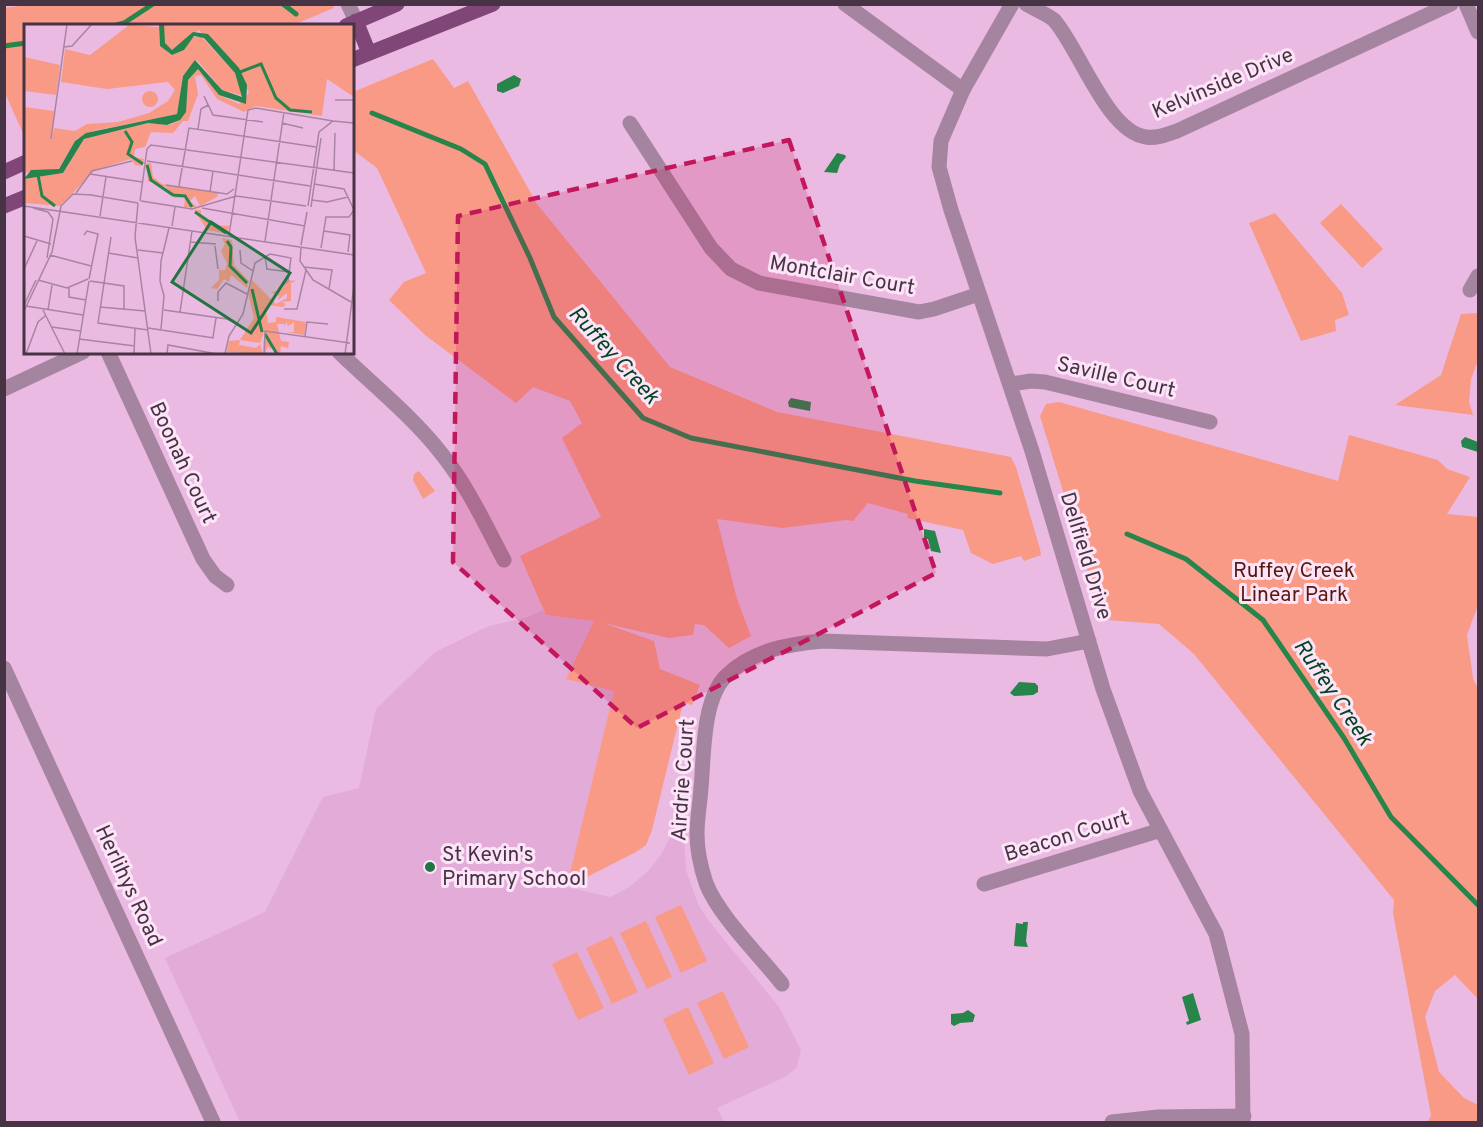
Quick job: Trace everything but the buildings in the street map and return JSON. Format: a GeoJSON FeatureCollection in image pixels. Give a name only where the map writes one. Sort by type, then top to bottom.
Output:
{"type":"FeatureCollection","features":[{"type":"Feature","properties":{"kind":"main road"},"geometry":{"type":"LineString","coordinates":[[351,23],[397,4]]}},
{"type":"Feature","properties":{"kind":"main road"},"geometry":{"type":"LineString","coordinates":[[354,59],[493,4]]}},
{"type":"Feature","properties":{"kind":"main road"},"geometry":{"type":"LineString","coordinates":[[354,28],[369,53]]}},
{"type":"Feature","properties":{"kind":"main road"},"geometry":{"type":"LineString","coordinates":[[4,172],[24,163]]}},
{"type":"Feature","properties":{"kind":"main road"},"geometry":{"type":"LineString","coordinates":[[4,206],[24,198]]}},
{"type":"Feature","properties":{"kind":"street"},"geometry":{"type":"LineString","coordinates":[[348,4],[351,23]]}},
{"type":"Feature","properties":{"kind":"street"},"geometry":{"type":"LineString","coordinates":[[845,4],[963,90]]}},
{"type":"Feature","properties":{"kind":"street","name":"Dellfield Drive"},"geometry":{"type":"LineString","coordinates":[[1012,4],[963,90],[941,141],[939,167],[1011,384],[1103,689],[1140,791],[1216,934],[1242,1034],[1244,1119]]}},
{"type":"Feature","properties":{"kind":"street","name":"Kelvinside Drive"},"geometry":{"type":"LineString","coordinates":[[1026,4],[1053,20],[1117,121],[1134,134],[1146,138],[1177,131],[1451,4]]}},
{"type":"Feature","properties":{"kind":"street"},"geometry":{"type":"LineString","coordinates":[[1466,4],[1479,32]]}},
{"type":"Feature","properties":{"kind":"street","name":"Montclair Court"},"geometry":{"type":"LineString","coordinates":[[630,123],[711,248],[731,269],[759,283],[920,312],[980,294]]}},
{"type":"Feature","properties":{"kind":"street"},"geometry":{"type":"LineString","coordinates":[[1470,290],[1479,276]]}},
{"type":"Feature","properties":{"kind":"street"},"geometry":{"type":"LineString","coordinates":[[4,389],[79,354]]}},
{"type":"Feature","properties":{"kind":"street","name":"Boonah Court"},"geometry":{"type":"LineString","coordinates":[[109,354],[203,559],[214,576],[227,585]]}},
{"type":"Feature","properties":{"kind":"street"},"geometry":{"type":"LineString","coordinates":[[341,354],[427,436],[441,453],[467,492],[504,560]]}},
{"type":"Feature","properties":{"kind":"street","name":"Saville Court"},"geometry":{"type":"LineString","coordinates":[[1011,384],[1031,381],[1045,382],[1210,422]]}},
{"type":"Feature","properties":{"kind":"street","name":"Airdrie Court"},"geometry":{"type":"LineString","coordinates":[[782,984],[719,905],[707,884],[700,859],[697,834],[706,724],[715,693],[725,676],[747,660],[772,649],[797,643],[823,641],[1047,649],[1089,641]]}},
{"type":"Feature","properties":{"kind":"street","name":"Herlihys Road"},"geometry":{"type":"LineString","coordinates":[[4,668],[213,1122]]}},
{"type":"Feature","properties":{"kind":"street","name":"Beacon Court"},"geometry":{"type":"LineString","coordinates":[[984,884],[1161,830]]}},
{"type":"Feature","properties":{"kind":"street"},"geometry":{"type":"LineString","coordinates":[[1112,1122],[1158,1117],[1244,1119]]}},
{"type":"Feature","properties":{"kind":"highlighted area"},"geometry":{"type":"Polygon","coordinates":[[[789,140],[936,573],[637,728],[453,562],[458,216],[789,140]]]}},
{"type":"Feature","properties":{"kind":"shaded area"},"geometry":{"type":"Polygon","coordinates":[[[514,75],[521,79],[519,86],[503,93],[497,91],[497,84],[514,75]]]}},
{"type":"Feature","properties":{"kind":"shaded area"},"geometry":{"type":"Polygon","coordinates":[[[837,153],[846,157],[837,173],[824,172],[837,153]]]}},
{"type":"Feature","properties":{"kind":"shaded area"},"geometry":{"type":"Polygon","coordinates":[[[791,398],[811,402],[810,411],[789,407],[788,402],[791,398]]]}},
{"type":"Feature","properties":{"kind":"shaded area"},"geometry":{"type":"Polygon","coordinates":[[[1465,437],[1478,442],[1478,452],[1462,447],[1461,441],[1465,437]]]}},
{"type":"Feature","properties":{"kind":"shaded area"},"geometry":{"type":"Polygon","coordinates":[[[924,529],[935,531],[941,553],[931,551],[928,539],[924,539],[924,529]]]}},
{"type":"Feature","properties":{"kind":"shaded area","name":"St Kevin's Primary School"},"geometry":{"type":"Polygon","coordinates":[[[543,610],[546,615],[594,620],[614,691],[567,887],[610,897],[629,887],[646,873],[661,855],[671,835],[684,836],[686,870],[698,904],[708,920],[779,1007],[801,1050],[797,1067],[787,1076],[717,1108],[724,1122],[240,1122],[165,958],[265,912],[323,797],[359,788],[376,709],[435,652],[489,626],[525,618],[543,610]]]}},
{"type":"Feature","properties":{"kind":"shaded area"},"geometry":{"type":"Polygon","coordinates":[[[1019,682],[1035,683],[1038,686],[1038,692],[1033,695],[1014,696],[1010,693],[1019,682]]]}},
{"type":"Feature","properties":{"kind":"shaded area"},"geometry":{"type":"Polygon","coordinates":[[[1023,922],[1028,922],[1026,941],[1028,947],[1014,946],[1016,923],[1023,924],[1023,922]]]}},
{"type":"Feature","properties":{"kind":"shaded area"},"geometry":{"type":"Polygon","coordinates":[[[1193,993],[1201,1020],[1187,1025],[1186,1022],[1189,1021],[1182,997],[1193,993]]]}},
{"type":"Feature","properties":{"kind":"shaded area"},"geometry":{"type":"Polygon","coordinates":[[[968,1010],[975,1015],[973,1022],[954,1026],[951,1024],[951,1014],[968,1010]]]}},
{"type":"Feature","properties":{"kind":"green space"},"geometry":{"type":"Polygon","coordinates":[[[333,4],[334,8],[295,24],[24,24],[24,136],[5,93],[4,8],[27,5],[333,4]]]}},
{"type":"Feature","properties":{"kind":"green space"},"geometry":{"type":"Polygon","coordinates":[[[433,59],[454,88],[468,81],[537,204],[670,367],[777,412],[1011,457],[1016,467],[1041,555],[1024,561],[1021,556],[993,564],[971,553],[963,530],[907,518],[908,514],[868,503],[853,521],[782,528],[717,519],[737,599],[751,636],[729,648],[704,625],[695,624],[693,635],[669,638],[603,623],[654,641],[660,669],[700,685],[692,705],[683,703],[652,830],[646,845],[587,877],[570,873],[614,691],[566,679],[594,621],[546,615],[520,556],[601,517],[562,438],[582,423],[570,401],[533,387],[516,403],[425,335],[389,300],[404,282],[426,273],[377,168],[354,151],[354,92],[433,59]]]}},
{"type":"Feature","properties":{"kind":"green space"},"geometry":{"type":"Polygon","coordinates":[[[1341,204],[1383,249],[1362,268],[1320,223],[1341,204]]]}},
{"type":"Feature","properties":{"kind":"green space"},"geometry":{"type":"Polygon","coordinates":[[[1275,213],[1342,293],[1349,315],[1335,320],[1336,331],[1301,341],[1249,223],[1275,213]]]}},
{"type":"Feature","properties":{"kind":"green space"},"geometry":{"type":"Polygon","coordinates":[[[1478,313],[1478,360],[1471,379],[1469,402],[1473,415],[1395,405],[1441,375],[1461,314],[1478,313]]]}},
{"type":"Feature","properties":{"kind":"green space","name":"Ruffey Creek Linear Park"},"geometry":{"type":"Polygon","coordinates":[[[1059,402],[1338,481],[1349,435],[1438,460],[1447,469],[1470,477],[1447,514],[1478,517],[1478,605],[1467,635],[1473,678],[1478,689],[1478,999],[1455,975],[1435,991],[1425,1017],[1439,1072],[1464,1098],[1478,1105],[1478,1122],[1428,1122],[1431,1115],[1393,913],[1394,900],[1194,654],[1159,624],[1108,620],[1108,612],[1100,612],[1040,416],[1046,404],[1059,402]]]}},
{"type":"Feature","properties":{"kind":"green space"},"geometry":{"type":"Polygon","coordinates":[[[419,471],[435,491],[423,499],[413,480],[414,474],[419,471]]]}},
{"type":"Feature","properties":{"kind":"green space"},"geometry":{"type":"Polygon","coordinates":[[[681,905],[707,961],[681,973],[655,917],[681,905]]]}},
{"type":"Feature","properties":{"kind":"green space"},"geometry":{"type":"Polygon","coordinates":[[[646,921],[672,977],[647,989],[620,933],[646,921]]]}},
{"type":"Feature","properties":{"kind":"green space"},"geometry":{"type":"Polygon","coordinates":[[[612,936],[638,992],[612,1004],[586,948],[612,936]]]}},
{"type":"Feature","properties":{"kind":"green space"},"geometry":{"type":"Polygon","coordinates":[[[577,952],[604,1008],[578,1020],[552,964],[577,952]]]}},
{"type":"Feature","properties":{"kind":"green space"},"geometry":{"type":"Polygon","coordinates":[[[723,991],[749,1047],[724,1059],[697,1003],[723,991]]]}},
{"type":"Feature","properties":{"kind":"green space"},"geometry":{"type":"Polygon","coordinates":[[[688,1007],[714,1063],[689,1075],[663,1019],[688,1007]]]}},
{"type":"Feature","properties":{"kind":"waterway","name":"Ruffey Creek"},"geometry":{"type":"LineString","coordinates":[[120,24],[153,4]]}},
{"type":"Feature","properties":{"kind":"waterway","name":"Ruffey Creek"},"geometry":{"type":"LineString","coordinates":[[283,4],[296,14]]}},
{"type":"Feature","properties":{"kind":"waterway","name":"Ruffey Creek"},"geometry":{"type":"LineString","coordinates":[[4,46],[24,43]]}},
{"type":"Feature","properties":{"kind":"waterway","name":"Ruffey Creek"},"geometry":{"type":"LineString","coordinates":[[372,113],[461,149],[485,164],[530,258],[554,317],[643,418],[691,438],[915,481],[1000,493]]}},
{"type":"Feature","properties":{"kind":"waterway","name":"Ruffey Creek"},"geometry":{"type":"LineString","coordinates":[[1127,534],[1186,559],[1263,620],[1344,738],[1391,817],[1478,905]]}},
{"type":"Feature","properties":{"kind":"place","name":"St Kevin's Primary School"},"geometry":{"type":"Point","coordinates":[430,867]}}]}
